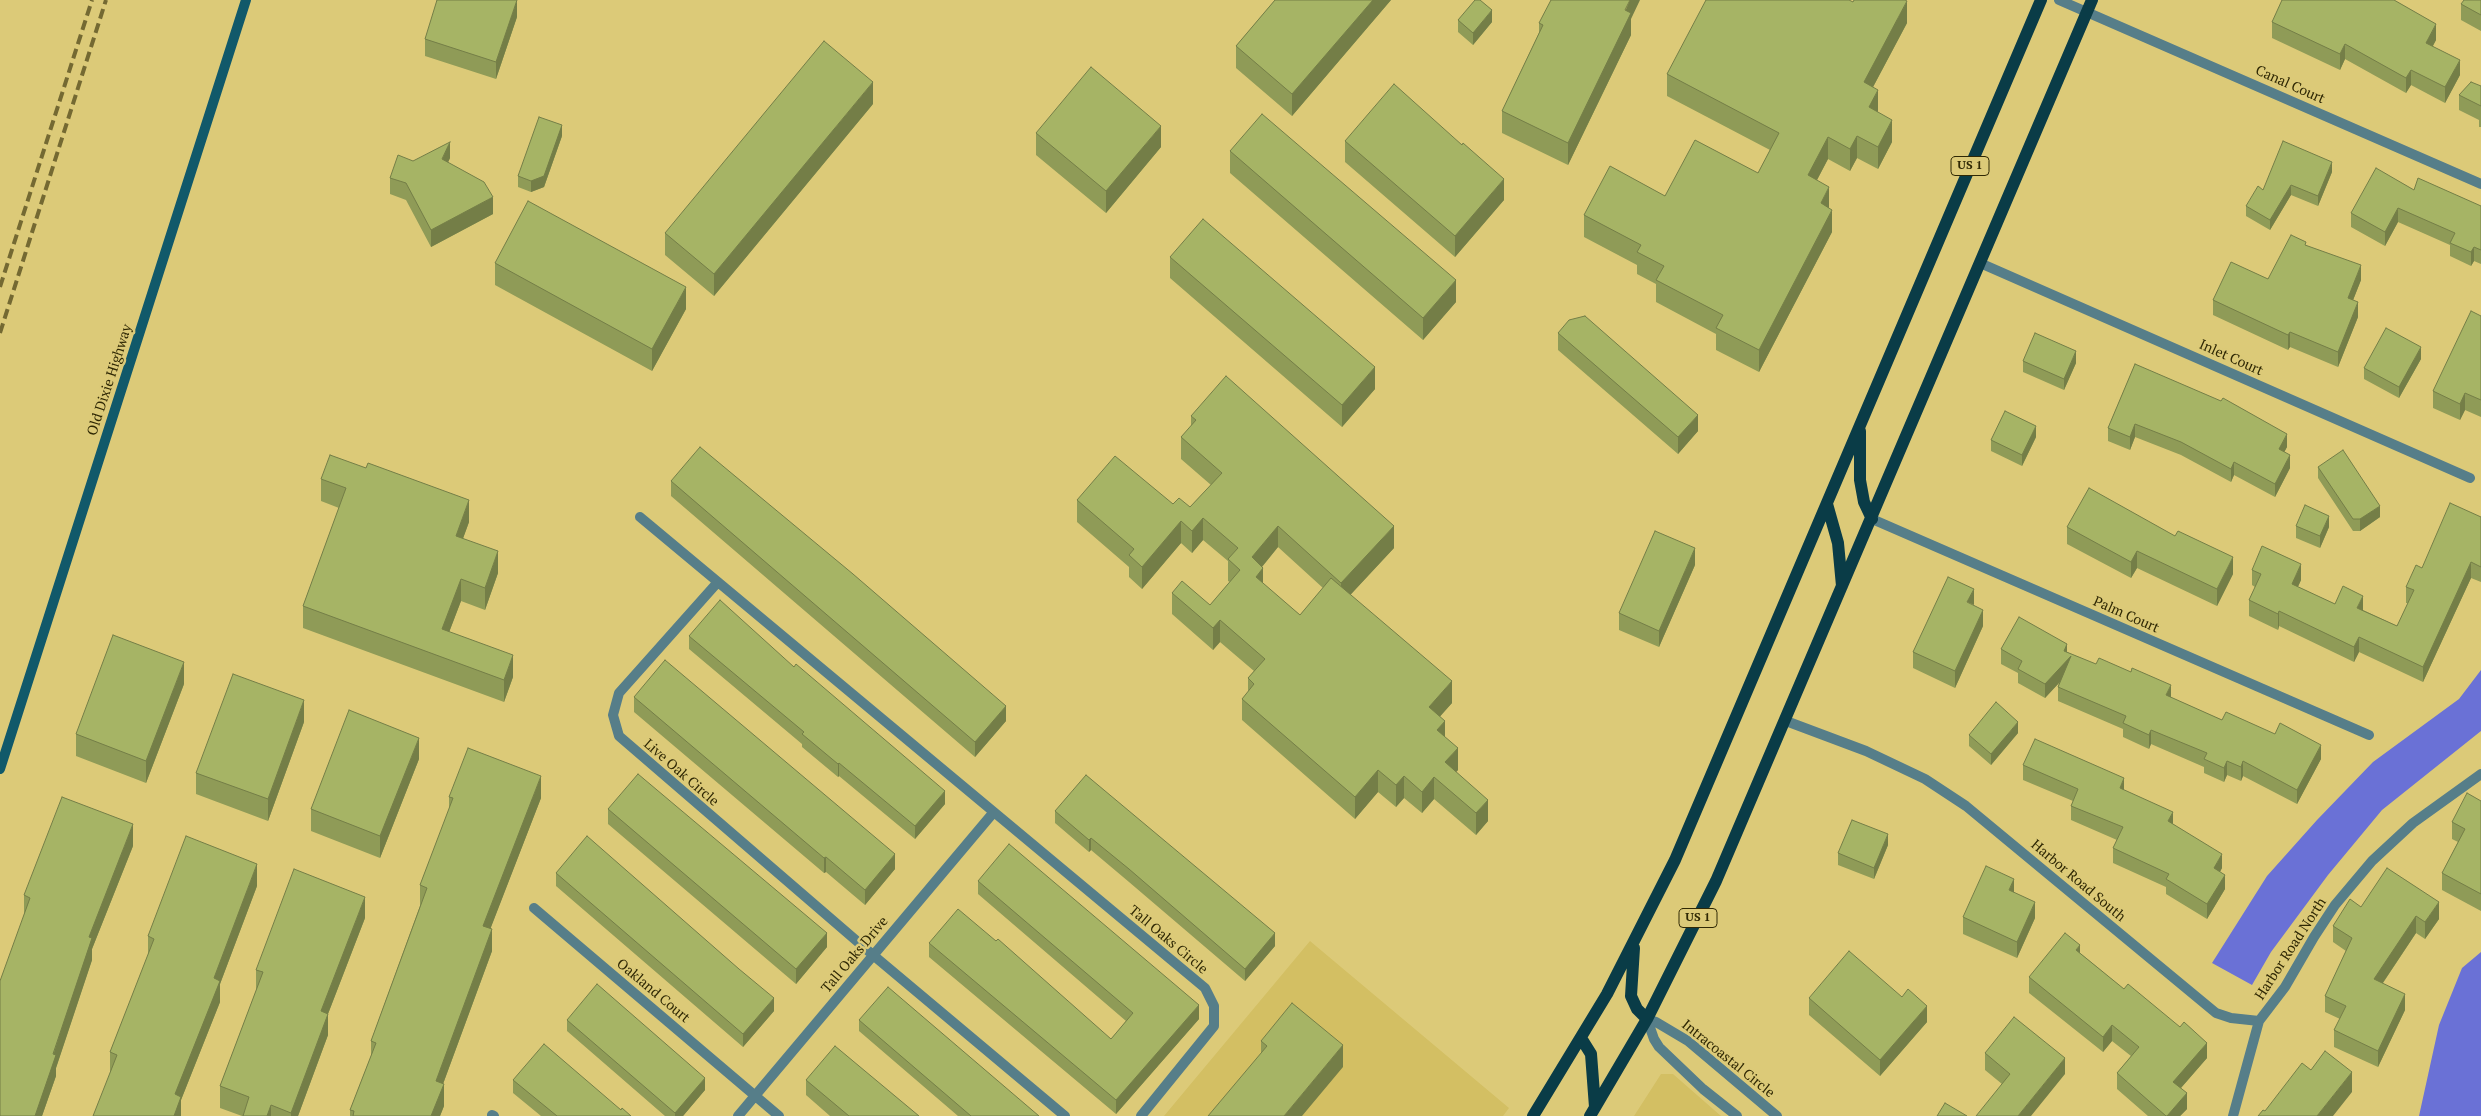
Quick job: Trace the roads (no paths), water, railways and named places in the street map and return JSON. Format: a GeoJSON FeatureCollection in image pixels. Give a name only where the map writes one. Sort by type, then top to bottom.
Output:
{"type":"FeatureCollection","features":[{"type":"Feature","properties":{"kind":"main road","name":"US 1"},"geometry":{"type":"LineString","coordinates":[[1533,1116],[1581,1038],[1634,943],[1675,860],[2041,0]]}},
{"type":"Feature","properties":{"kind":"main road","name":"US 1"},"geometry":{"type":"LineString","coordinates":[[1593,1112],[1647,1019],[1716,881],[2090,6]]}},
{"type":"Feature","properties":{"kind":"main road"},"geometry":{"type":"LineString","coordinates":[[1860,426],[1860,480],[1864,502],[1872,519]]}},
{"type":"Feature","properties":{"kind":"main road"},"geometry":{"type":"LineString","coordinates":[[1827,504],[1838,543],[1842,588]]}},
{"type":"Feature","properties":{"kind":"main road"},"geometry":{"type":"LineString","coordinates":[[1634,943],[1631,996],[1637,1009],[1647,1019]]}},
{"type":"Feature","properties":{"kind":"main road"},"geometry":{"type":"LineString","coordinates":[[1581,1038],[1591,1054],[1593,1112]]}},
{"type":"Feature","properties":{"kind":"street","name":"Old Dixie Highway"},"geometry":{"type":"LineString","coordinates":[[0,769],[246,0]]}},
{"type":"Feature","properties":{"kind":"street","name":"Canal Court"},"geometry":{"type":"LineString","coordinates":[[2058,0],[2090,6],[2481,184]]}},
{"type":"Feature","properties":{"kind":"street","name":"Inlet Court"},"geometry":{"type":"LineString","coordinates":[[1980,263],[2470,478]]}},
{"type":"Feature","properties":{"kind":"street"},"geometry":{"type":"LineString","coordinates":[[640,517],[993,813]]}},
{"type":"Feature","properties":{"kind":"street","name":"Palm Court"},"geometry":{"type":"LineString","coordinates":[[1872,519],[2369,735]]}},
{"type":"Feature","properties":{"kind":"street","name":"Live Oak Circle"},"geometry":{"type":"LineString","coordinates":[[717,583],[619,693],[613,716],[619,736],[873,955]]}},
{"type":"Feature","properties":{"kind":"street","name":"Harbor Road South"},"geometry":{"type":"LineString","coordinates":[[1786,721],[1866,751],[1934,785],[1966,806],[2216,1013],[2231,1018],[2259,1021]]}},
{"type":"Feature","properties":{"kind":"street","name":"Harbor Road North"},"geometry":{"type":"LineString","coordinates":[[2259,1021],[2280,995],[2314,937],[2336,905],[2372,861],[2413,823],[2481,774]]}},
{"type":"Feature","properties":{"kind":"street","name":"Tall Oaks Drive"},"geometry":{"type":"LineString","coordinates":[[738,1116],[993,813]]}},
{"type":"Feature","properties":{"kind":"street","name":"Tall Oaks Circle"},"geometry":{"type":"LineString","coordinates":[[993,813],[1204,988],[1214,1006],[1214,1026],[1141,1116]]}},
{"type":"Feature","properties":{"kind":"street","name":"Oakland Court"},"geometry":{"type":"LineString","coordinates":[[534,908],[779,1116]]}},
{"type":"Feature","properties":{"kind":"street"},"geometry":{"type":"LineString","coordinates":[[873,955],[1065,1116]]}},
{"type":"Feature","properties":{"kind":"street"},"geometry":{"type":"LineString","coordinates":[[1647,1019],[1659,1047],[1703,1088],[1738,1116]]}},
{"type":"Feature","properties":{"kind":"street","name":"Intracoastal Circle"},"geometry":{"type":"LineString","coordinates":[[1647,1019],[1656,1022],[1688,1041],[1777,1116]]}},
{"type":"Feature","properties":{"kind":"street"},"geometry":{"type":"LineString","coordinates":[[2233,1116],[2259,1021]]}},
{"type":"Feature","properties":{"kind":"railway"},"geometry":{"type":"LineString","coordinates":[[0,287],[92,0]]}},
{"type":"Feature","properties":{"kind":"railway"},"geometry":{"type":"LineString","coordinates":[[0,333],[106,0]]}}]}
